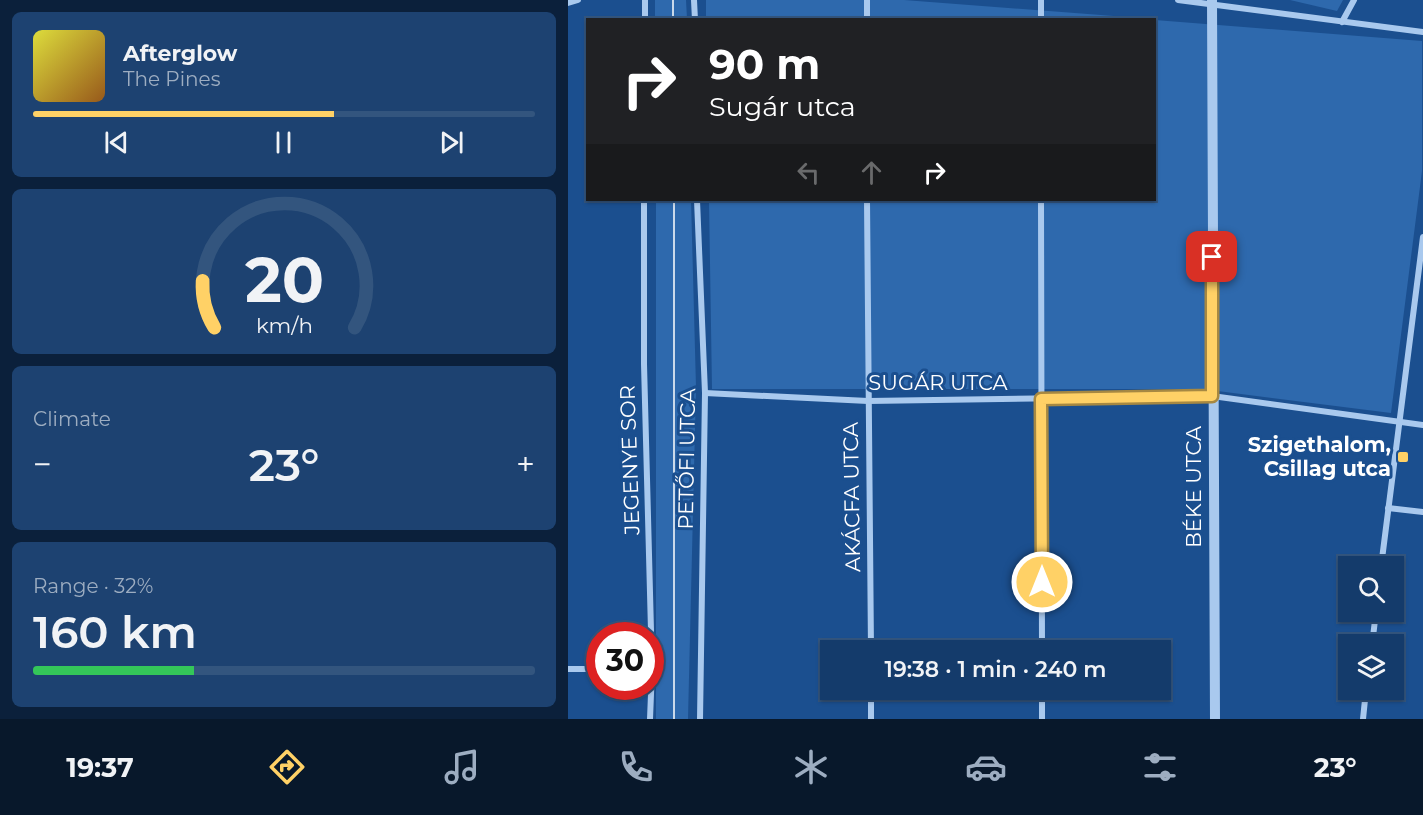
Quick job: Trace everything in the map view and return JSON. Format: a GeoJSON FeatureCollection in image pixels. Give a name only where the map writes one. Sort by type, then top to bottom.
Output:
{"type":"FeatureCollection","features":[{"type":"Feature","properties":{"kind":"street"},"geometry":{"type":"LineString","coordinates":[[568,3],[578,0]]}},
{"type":"Feature","properties":{"kind":"street"},"geometry":{"type":"LineString","coordinates":[[645,0],[645,18]]}},
{"type":"Feature","properties":{"kind":"street"},"geometry":{"type":"LineString","coordinates":[[694,0],[695,18]]}},
{"type":"Feature","properties":{"kind":"street"},"geometry":{"type":"LineString","coordinates":[[867,0],[867,18]]}},
{"type":"Feature","properties":{"kind":"street"},"geometry":{"type":"LineString","coordinates":[[1041,0],[1041,18]]}},
{"type":"Feature","properties":{"kind":"street"},"geometry":{"type":"LineString","coordinates":[[1178,0],[1212,2],[1423,32]]}},
{"type":"Feature","properties":{"kind":"street"},"geometry":{"type":"LineString","coordinates":[[1342,22],[1354,0]]}},
{"type":"Feature","properties":{"kind":"street","name":"BÉKE UTCA"},"geometry":{"type":"LineString","coordinates":[[1212,2],[1215,719]]}},
{"type":"Feature","properties":{"kind":"street","name":"JEGENYE SOR"},"geometry":{"type":"LineString","coordinates":[[644,201],[644,364],[650,622]]}},
{"type":"Feature","properties":{"kind":"street","name":"PETŐFI UTCA"},"geometry":{"type":"LineString","coordinates":[[697,201],[705,393],[700,719]]}},
{"type":"Feature","properties":{"kind":"street","name":"AKÁCFA UTCA"},"geometry":{"type":"LineString","coordinates":[[867,201],[871,640]]}},
{"type":"Feature","properties":{"kind":"street"},"geometry":{"type":"LineString","coordinates":[[1041,201],[1042,640]]}},
{"type":"Feature","properties":{"kind":"street"},"geometry":{"type":"LineString","coordinates":[[1382,556],[1423,237]]}},
{"type":"Feature","properties":{"kind":"street","name":"SUGÁR UTCA"},"geometry":{"type":"LineString","coordinates":[[705,393],[868,400],[1212,396],[1423,425]]}},
{"type":"Feature","properties":{"kind":"street"},"geometry":{"type":"LineString","coordinates":[[1388,508],[1423,512]]}},
{"type":"Feature","properties":{"kind":"street"},"geometry":{"type":"LineString","coordinates":[[568,669],[586,669]]}},
{"type":"Feature","properties":{"kind":"street","name":"JEGENYE SOR"},"geometry":{"type":"LineString","coordinates":[[650,700],[650,719]]}},
{"type":"Feature","properties":{"kind":"street"},"geometry":{"type":"LineString","coordinates":[[871,700],[871,719]]}},
{"type":"Feature","properties":{"kind":"street"},"geometry":{"type":"LineString","coordinates":[[1042,700],[1042,719]]}},
{"type":"Feature","properties":{"kind":"street"},"geometry":{"type":"LineString","coordinates":[[1363,719],[1365,700]]}},
{"type":"Feature","properties":{"kind":"shaded area"},"geometry":{"type":"Polygon","coordinates":[[[655,0],[686,0],[687,18],[655,18],[655,0]]]}},
{"type":"Feature","properties":{"kind":"shaded area"},"geometry":{"type":"Polygon","coordinates":[[[706,0],[904,0],[1140,18],[706,18],[706,0]]]}},
{"type":"Feature","properties":{"kind":"shaded area"},"geometry":{"type":"Polygon","coordinates":[[[1290,0],[1343,0],[1337,11],[1290,0]]]}},
{"type":"Feature","properties":{"kind":"shaded area"},"geometry":{"type":"Polygon","coordinates":[[[1156,20],[1422,41],[1422,171],[1391,413],[1202,389],[712,389],[709,201],[1156,201],[1156,20]]]}},
{"type":"Feature","properties":{"kind":"shaded area"},"geometry":{"type":"Polygon","coordinates":[[[656,201],[691,201],[696,387],[688,719],[656,719],[656,700],[664,700],[664,622],[656,622],[656,201]]]}},
{"type":"Feature","properties":{"kind":"tram line"},"geometry":{"type":"LineString","coordinates":[[673,0],[673,18]]}},
{"type":"Feature","properties":{"kind":"tram line"},"geometry":{"type":"LineString","coordinates":[[674,201],[674,719]]}},
{"type":"Feature","properties":{"kind":"place","name":"Szigethalom, Csillag utca"},"geometry":{"type":"Point","coordinates":[1403,457]}},
{"type":"Feature","properties":{"kind":"route"},"geometry":{"type":"LineString","coordinates":[[1042,582],[1041,399],[1212,396],[1212,257]]}}]}
